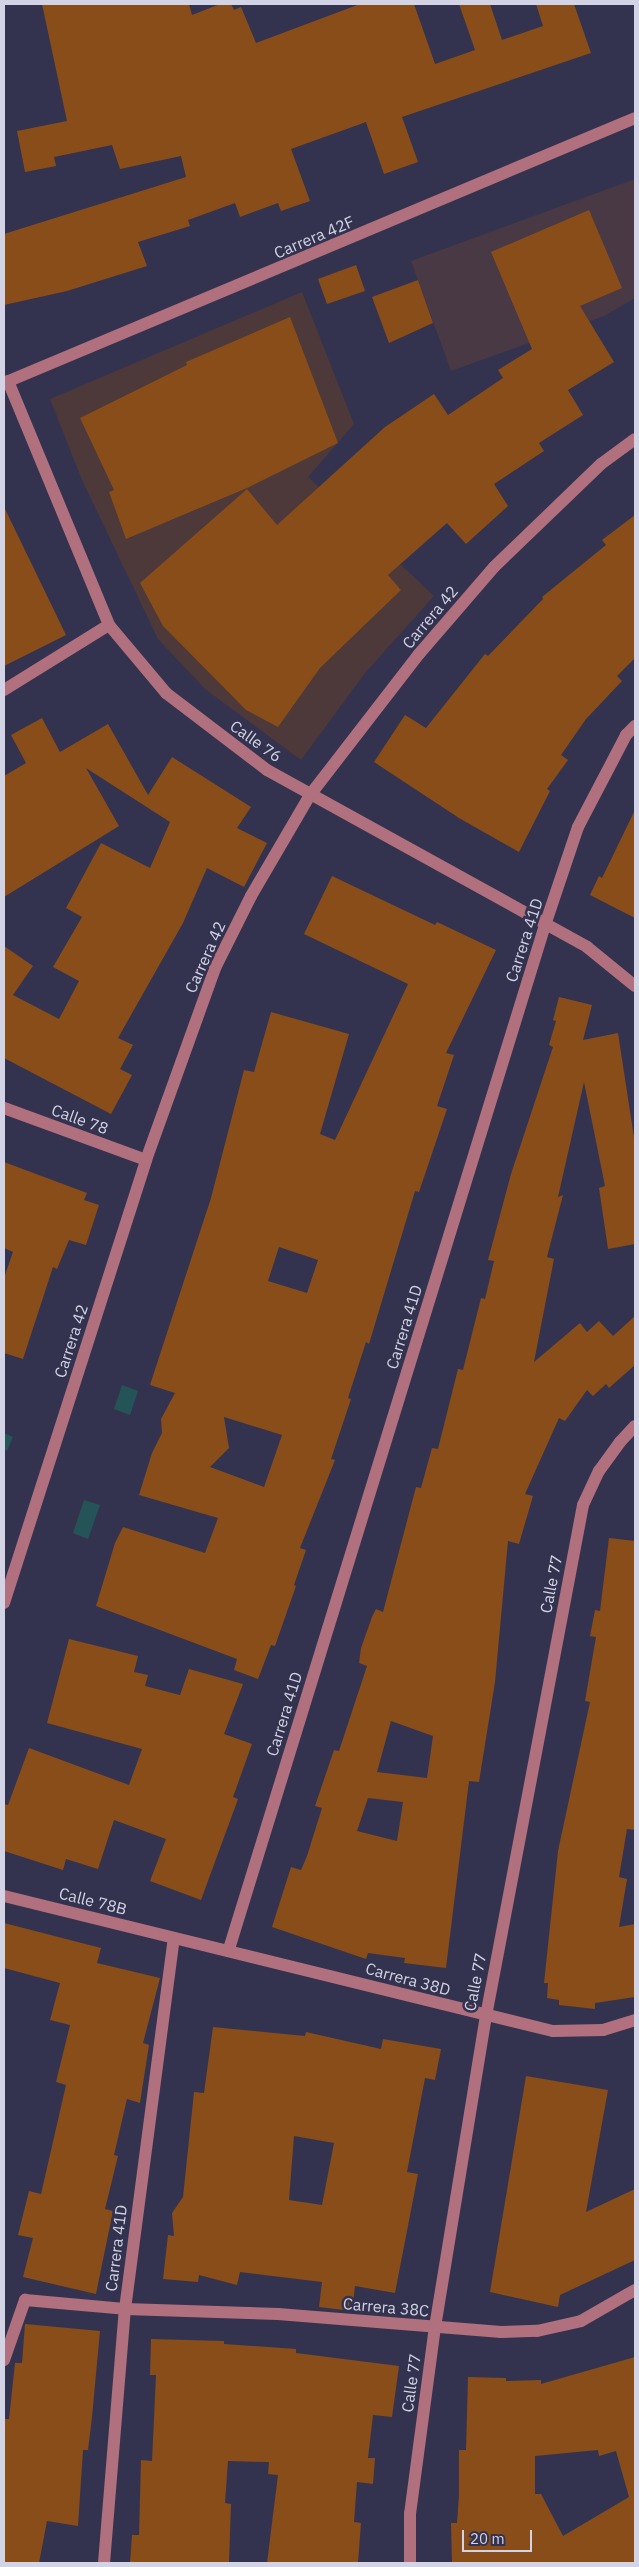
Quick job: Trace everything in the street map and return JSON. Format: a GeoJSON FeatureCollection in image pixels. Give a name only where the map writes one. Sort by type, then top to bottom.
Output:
{"type":"FeatureCollection","features":[{"type":"Feature","properties":{"kind":"street","name":"Carrera 42F"},"geometry":{"type":"LineString","coordinates":[[6,382],[635,118]]}},
{"type":"Feature","properties":{"kind":"street","name":"Calle 76"},"geometry":{"type":"LineString","coordinates":[[6,382],[109,625],[166,693],[267,770],[587,947],[635,986]]}},
{"type":"Feature","properties":{"kind":"street","name":"Carrera 42"},"geometry":{"type":"LineString","coordinates":[[4,1603],[146,1160],[215,968],[251,896],[310,795],[419,654],[494,567],[601,464],[635,439]]}},
{"type":"Feature","properties":{"kind":"street"},"geometry":{"type":"LineString","coordinates":[[4,690],[109,625]]}},
{"type":"Feature","properties":{"kind":"street","name":"Carrera 41D"},"geometry":{"type":"LineString","coordinates":[[229,1948],[545,924],[578,827],[626,735],[635,726]]}},
{"type":"Feature","properties":{"kind":"street","name":"Calle 78"},"geometry":{"type":"LineString","coordinates":[[4,1108],[146,1160]]}},
{"type":"Feature","properties":{"kind":"street","name":"Calle 77"},"geometry":{"type":"LineString","coordinates":[[410,2563],[410,2514],[435,2327],[486,2016],[583,1505],[599,1471],[620,1442],[635,1426]]}},
{"type":"Feature","properties":{"kind":"street","name":"Calle 78B"},"geometry":{"type":"LineString","coordinates":[[4,1896],[174,1938]]}},
{"type":"Feature","properties":{"kind":"street","name":"Carrera 41D"},"geometry":{"type":"LineString","coordinates":[[104,2563],[125,2309],[174,1938]]}},
{"type":"Feature","properties":{"kind":"street","name":"Carrera 38D"},"geometry":{"type":"LineString","coordinates":[[174,1938],[229,1948],[486,2016],[553,2031],[603,2030],[635,2020]]}},
{"type":"Feature","properties":{"kind":"street","name":"Carrera 38C"},"geometry":{"type":"LineString","coordinates":[[4,2360],[25,2300],[125,2309],[278,2314],[435,2327],[537,2331],[580,2320],[635,2290]]}},
{"type":"Feature","properties":{"kind":"shaded area"},"geometry":{"type":"Polygon","coordinates":[[[635,179],[635,298],[604,316],[451,371],[411,261],[635,179]]]}},
{"type":"Feature","properties":{"kind":"shaded area"},"geometry":{"type":"Polygon","coordinates":[[[302,292],[354,424],[308,477],[434,596],[365,673],[301,760],[205,689],[158,639],[82,480],[50,399],[302,292]]]}},
{"type":"Feature","properties":{"kind":"shaded area"},"geometry":{"type":"Polygon","coordinates":[[[122,1385],[138,1391],[130,1415],[114,1409],[122,1385]]]}},
{"type":"Feature","properties":{"kind":"shaded area"},"geometry":{"type":"Polygon","coordinates":[[[4,1433],[13,1437],[7,1451],[4,1449],[4,1433]]]}},
{"type":"Feature","properties":{"kind":"shaded area"},"geometry":{"type":"Polygon","coordinates":[[[84,1500],[100,1505],[88,1539],[73,1533],[84,1500]]]}},
{"type":"Feature","properties":{"kind":"building"},"geometry":{"type":"Polygon","coordinates":[[[42,4],[189,4],[192,15],[220,4],[231,4],[234,10],[241,7],[256,43],[360,4],[414,4],[435,64],[475,50],[459,4],[490,4],[502,40],[543,26],[536,4],[574,4],[591,53],[402,117],[418,162],[384,174],[366,122],[291,149],[310,201],[281,211],[278,203],[240,217],[235,203],[188,220],[190,226],[138,242],[147,266],[67,291],[4,305],[4,234],[186,177],[181,156],[120,169],[112,145],[54,157],[56,166],[25,172],[17,131],[67,121],[42,4]]]}},
{"type":"Feature","properties":{"kind":"building"},"geometry":{"type":"Polygon","coordinates":[[[589,210],[622,288],[580,306],[614,362],[568,390],[583,415],[539,443],[544,451],[494,484],[508,506],[466,544],[447,523],[388,575],[401,590],[320,668],[278,727],[246,710],[163,626],[140,583],[247,489],[277,525],[385,427],[434,394],[448,415],[503,378],[498,370],[532,349],[491,252],[589,210]]]}},
{"type":"Feature","properties":{"kind":"building"},"geometry":{"type":"Polygon","coordinates":[[[356,265],[365,291],[327,304],[318,279],[356,265]]]}},
{"type":"Feature","properties":{"kind":"building"},"geometry":{"type":"Polygon","coordinates":[[[418,280],[433,323],[389,343],[372,297],[418,280]]]}},
{"type":"Feature","properties":{"kind":"building"},"geometry":{"type":"Polygon","coordinates":[[[290,317],[338,443],[247,488],[126,539],[109,492],[114,490],[80,418],[187,365],[186,362],[290,317]]]}},
{"type":"Feature","properties":{"kind":"building"},"geometry":{"type":"Polygon","coordinates":[[[4,507],[66,635],[4,666],[4,507]]]}},
{"type":"Feature","properties":{"kind":"building"},"geometry":{"type":"Polygon","coordinates":[[[635,515],[635,658],[617,676],[622,681],[586,719],[561,755],[568,760],[547,789],[550,791],[519,852],[459,818],[374,762],[405,715],[426,728],[485,654],[488,656],[543,599],[542,597],[606,545],[602,540],[635,515]]]}},
{"type":"Feature","properties":{"kind":"building"},"geometry":{"type":"Polygon","coordinates":[[[42,718],[60,752],[108,724],[148,795],[172,757],[251,807],[237,828],[267,843],[244,887],[207,868],[183,923],[118,1038],[133,1045],[120,1069],[132,1075],[111,1114],[4,1058],[4,946],[33,966],[13,995],[59,1019],[79,981],[53,967],[82,917],[66,908],[101,843],[150,868],[170,822],[86,768],[119,826],[4,897],[4,776],[26,763],[11,735],[42,718]]]}},
{"type":"Feature","properties":{"kind":"building"},"geometry":{"type":"Polygon","coordinates":[[[635,810],[635,918],[590,895],[599,876],[602,878],[635,810]]]}},
{"type":"Feature","properties":{"kind":"building"},"geometry":{"type":"Polygon","coordinates":[[[332,876],[435,925],[437,922],[496,950],[446,1053],[454,1055],[437,1106],[447,1109],[419,1192],[415,1191],[369,1344],[366,1342],[348,1398],[351,1399],[331,1459],[335,1460],[300,1548],[306,1550],[294,1585],[296,1586],[275,1646],[271,1645],[258,1679],[234,1670],[237,1659],[96,1606],[115,1543],[123,1527],[205,1553],[218,1518],[139,1495],[152,1453],[162,1433],[161,1419],[175,1393],[150,1385],[211,1198],[244,1070],[254,1072],[271,1012],[349,1034],[320,1134],[335,1140],[408,984],[304,934],[332,876]],[[279,1247],[268,1281],[307,1293],[318,1260],[279,1247]],[[224,1417],[229,1448],[210,1467],[264,1487],[282,1435],[224,1417]]]}},
{"type":"Feature","properties":{"kind":"building"},"geometry":{"type":"Polygon","coordinates":[[[559,997],[592,1005],[583,1040],[618,1033],[635,1144],[635,1244],[608,1249],[599,1188],[605,1186],[584,1082],[558,1197],[563,1195],[547,1257],[554,1259],[534,1362],[580,1323],[587,1332],[599,1321],[613,1336],[635,1316],[635,1365],[609,1388],[606,1384],[593,1396],[587,1390],[565,1421],[559,1418],[525,1494],[533,1496],[519,1544],[508,1541],[495,1682],[479,1782],[469,1781],[446,1968],[404,1963],[405,1958],[368,1953],[366,1959],[272,1927],[291,1867],[301,1870],[307,1856],[322,1808],[315,1806],[334,1750],[339,1751],[367,1666],[359,1663],[361,1648],[376,1609],[383,1612],[416,1487],[421,1488],[432,1448],[438,1449],[458,1369],[463,1370],[481,1298],[485,1299],[494,1261],[488,1260],[511,1174],[553,1047],[549,1045],[556,1021],[553,1020],[559,997]],[[391,1721],[377,1772],[427,1778],[433,1736],[391,1721]],[[368,1798],[357,1831],[397,1841],[403,1802],[368,1798]]]}},
{"type":"Feature","properties":{"kind":"building"},"geometry":{"type":"Polygon","coordinates":[[[4,1162],[87,1193],[84,1200],[99,1205],[86,1245],[69,1240],[57,1269],[53,1267],[23,1359],[4,1353],[4,1278],[13,1252],[4,1248],[4,1162]]]}},
{"type":"Feature","properties":{"kind":"building"},"geometry":{"type":"Polygon","coordinates":[[[609,1538],[635,1541],[635,1830],[627,1829],[619,1877],[627,1879],[619,1927],[635,1924],[635,1997],[595,2003],[595,2009],[559,2005],[559,2000],[547,1998],[548,1983],[544,1983],[558,1851],[590,1702],[585,1701],[596,1637],[590,1636],[595,1610],[600,1611],[609,1538]]]}},
{"type":"Feature","properties":{"kind":"building"},"geometry":{"type":"Polygon","coordinates":[[[69,1639],[138,1656],[134,1672],[148,1675],[145,1686],[180,1695],[189,1669],[243,1684],[224,1734],[252,1744],[233,1797],[238,1799],[201,1900],[150,1881],[166,1839],[114,1820],[98,1869],[66,1859],[63,1870],[4,1851],[4,1804],[8,1805],[29,1748],[129,1785],[142,1749],[47,1723],[69,1639]]]}},
{"type":"Feature","properties":{"kind":"building"},"geometry":{"type":"Polygon","coordinates":[[[4,1923],[101,1948],[97,1963],[160,1978],[143,2043],[149,2045],[140,2103],[127,2099],[114,2155],[118,2156],[105,2209],[113,2211],[96,2294],[23,2277],[33,2238],[18,2235],[29,2191],[41,2194],[66,2085],[56,2082],[70,2025],[50,2020],[60,1983],[4,1968],[4,1923]]]}},
{"type":"Feature","properties":{"kind":"building"},"geometry":{"type":"Polygon","coordinates":[[[213,2027],[305,2036],[306,2032],[381,2049],[383,2039],[441,2049],[435,2080],[425,2078],[407,2172],[418,2174],[395,2293],[355,2286],[352,2311],[319,2307],[322,2282],[240,2272],[237,2285],[199,2275],[198,2282],[163,2279],[168,2235],[174,2236],[172,2213],[183,2197],[194,2092],[204,2093],[213,2027]],[[294,2136],[289,2200],[322,2205],[334,2143],[294,2136]]]}},
{"type":"Feature","properties":{"kind":"building"},"geometry":{"type":"Polygon","coordinates":[[[526,2076],[608,2090],[586,2212],[635,2189],[635,2260],[560,2295],[558,2307],[490,2292],[526,2076]]]}},
{"type":"Feature","properties":{"kind":"building"},"geometry":{"type":"Polygon","coordinates":[[[25,2324],[100,2331],[88,2450],[83,2450],[78,2526],[47,2521],[39,2563],[4,2563],[4,2419],[9,2419],[15,2363],[22,2363],[25,2324]]]}},
{"type":"Feature","properties":{"kind":"building"},"geometry":{"type":"Polygon","coordinates":[[[151,2339],[224,2341],[224,2344],[296,2349],[296,2353],[399,2366],[392,2417],[373,2415],[368,2458],[375,2458],[373,2484],[357,2482],[354,2522],[361,2523],[358,2563],[267,2563],[278,2475],[268,2474],[269,2462],[228,2461],[225,2503],[231,2504],[229,2563],[130,2563],[132,2535],[139,2535],[141,2460],[152,2461],[156,2375],[150,2375],[151,2339]]]}},
{"type":"Feature","properties":{"kind":"building"},"geometry":{"type":"Polygon","coordinates":[[[635,2357],[635,2563],[452,2563],[451,2523],[457,2523],[459,2450],[466,2450],[468,2377],[506,2378],[506,2381],[541,2380],[541,2384],[635,2357]],[[598,2450],[535,2456],[535,2494],[541,2494],[563,2536],[629,2497],[616,2451],[599,2456],[598,2450]]]}}]}
